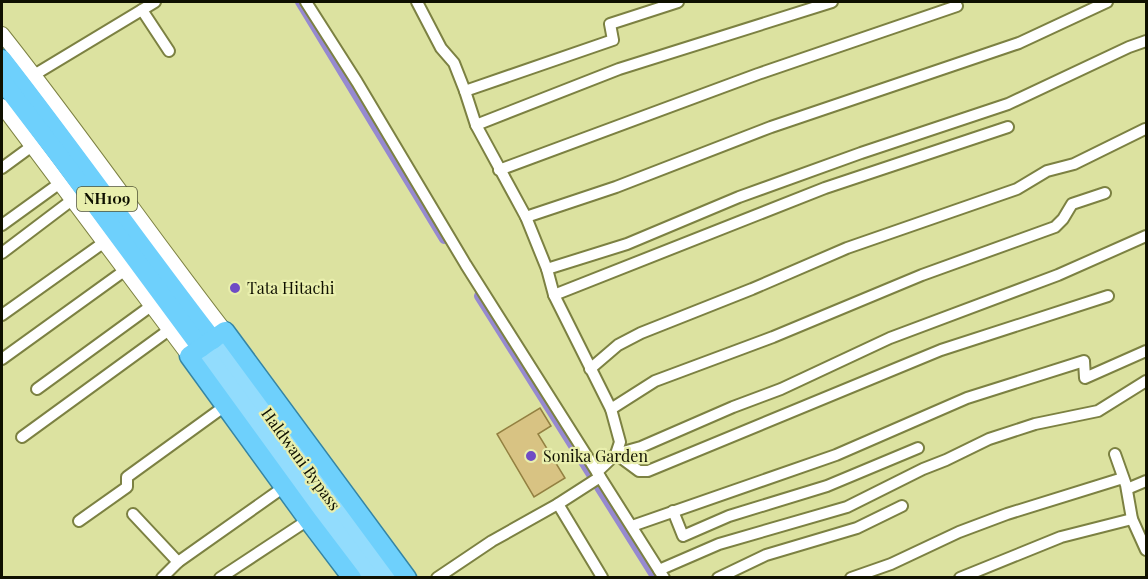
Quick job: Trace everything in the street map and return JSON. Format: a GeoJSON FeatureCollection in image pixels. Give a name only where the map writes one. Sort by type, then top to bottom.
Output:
{"type":"FeatureCollection","features":[{"type":"Feature","properties":{"kind":"highway","name":"NH109"},"geometry":{"type":"LineString","coordinates":[[2,59],[84,167],[207,344]]}},
{"type":"Feature","properties":{"kind":"highway","name":"NH109"},"geometry":{"type":"LineString","coordinates":[[2,81],[207,344]]}},
{"type":"Feature","properties":{"kind":"highway"},"geometry":{"type":"LineString","coordinates":[[207,344],[225,406],[352,578]]}},
{"type":"Feature","properties":{"kind":"highway"},"geometry":{"type":"LineString","coordinates":[[207,344],[407,578]]}},
{"type":"Feature","properties":{"kind":"main road","name":"Haldwani Bypass"},"geometry":{"type":"LineString","coordinates":[[207,344],[370,578]]}},
{"type":"Feature","properties":{"kind":"main road","name":"Haldwani Bypass"},"geometry":{"type":"LineString","coordinates":[[207,344],[388,578]]}},
{"type":"Feature","properties":{"kind":"street"},"geometry":{"type":"LineString","coordinates":[[34,75],[155,2]]}},
{"type":"Feature","properties":{"kind":"street"},"geometry":{"type":"LineString","coordinates":[[306,2],[357,82],[460,256],[596,477],[632,526],[662,574],[730,540],[847,507],[923,468],[989,439],[1035,424],[1098,411],[1146,381]]}},
{"type":"Feature","properties":{"kind":"street"},"geometry":{"type":"LineString","coordinates":[[417,2],[441,48],[454,63],[476,125],[526,217],[547,269],[554,295],[611,409],[620,442],[616,454],[596,477],[558,504],[492,541],[436,578]]}},
{"type":"Feature","properties":{"kind":"street"},"geometry":{"type":"LineString","coordinates":[[465,91],[613,40],[610,24],[678,2]]}},
{"type":"Feature","properties":{"kind":"street"},"geometry":{"type":"LineString","coordinates":[[476,125],[619,69],[831,2]]}},
{"type":"Feature","properties":{"kind":"street"},"geometry":{"type":"LineString","coordinates":[[526,217],[616,187],[771,127],[1008,47],[1107,2]]}},
{"type":"Feature","properties":{"kind":"street"},"geometry":{"type":"LineString","coordinates":[[500,170],[813,55],[957,6]]}},
{"type":"Feature","properties":{"kind":"street"},"geometry":{"type":"LineString","coordinates":[[142,10],[169,51]]}},
{"type":"Feature","properties":{"kind":"street"},"geometry":{"type":"LineString","coordinates":[[2,34],[34,75],[207,344]]}},
{"type":"Feature","properties":{"kind":"street"},"geometry":{"type":"LineString","coordinates":[[547,269],[627,244],[739,197],[1008,104],[1146,41]]}},
{"type":"Feature","properties":{"kind":"street"},"geometry":{"type":"LineString","coordinates":[[3,111],[32,146],[169,330],[207,344]]}},
{"type":"Feature","properties":{"kind":"street"},"geometry":{"type":"LineString","coordinates":[[554,295],[825,188],[1008,127]]}},
{"type":"Feature","properties":{"kind":"street"},"geometry":{"type":"LineString","coordinates":[[590,369],[618,345],[634,336],[847,248],[1017,189],[1047,171],[1074,164],[1145,129]]}},
{"type":"Feature","properties":{"kind":"street"},"geometry":{"type":"LineString","coordinates":[[2,168],[32,146]]}},
{"type":"Feature","properties":{"kind":"street"},"geometry":{"type":"LineString","coordinates":[[2,225],[60,183]]}},
{"type":"Feature","properties":{"kind":"street"},"geometry":{"type":"LineString","coordinates":[[611,409],[655,381],[773,337],[922,275],[1055,227],[1072,204],[1105,193]]}},
{"type":"Feature","properties":{"kind":"street"},"geometry":{"type":"LineString","coordinates":[[2,253],[72,200]]}},
{"type":"Feature","properties":{"kind":"street"},"geometry":{"type":"LineString","coordinates":[[616,454],[641,447],[733,407],[782,389],[890,338],[1058,275],[1146,236]]}},
{"type":"Feature","properties":{"kind":"street"},"geometry":{"type":"LineString","coordinates":[[2,315],[103,243]]}},
{"type":"Feature","properties":{"kind":"street"},"geometry":{"type":"LineString","coordinates":[[2,358],[124,271]]}},
{"type":"Feature","properties":{"kind":"street"},"geometry":{"type":"LineString","coordinates":[[616,454],[639,471],[648,471],[941,350],[1108,297]]}},
{"type":"Feature","properties":{"kind":"street"},"geometry":{"type":"LineString","coordinates":[[37,389],[151,306]]}},
{"type":"Feature","properties":{"kind":"street"},"geometry":{"type":"LineString","coordinates":[[22,437],[169,330]]}},
{"type":"Feature","properties":{"kind":"street"},"geometry":{"type":"LineString","coordinates":[[632,526],[836,455],[967,398],[1084,361],[1085,378],[1146,351]]}},
{"type":"Feature","properties":{"kind":"street"},"geometry":{"type":"LineString","coordinates":[[80,521],[127,487],[127,477],[225,406]]}},
{"type":"Feature","properties":{"kind":"street"},"geometry":{"type":"LineString","coordinates":[[672,511],[683,536],[729,516],[827,486],[918,448]]}},
{"type":"Feature","properties":{"kind":"street"},"geometry":{"type":"LineString","coordinates":[[1115,454],[1132,519],[1146,550]]}},
{"type":"Feature","properties":{"kind":"street"},"geometry":{"type":"LineString","coordinates":[[850,578],[891,564],[958,532],[1007,514],[1123,478]]}},
{"type":"Feature","properties":{"kind":"street"},"geometry":{"type":"LineString","coordinates":[[1126,489],[1146,481]]}},
{"type":"Feature","properties":{"kind":"street"},"geometry":{"type":"LineString","coordinates":[[162,578],[178,562],[284,487]]}},
{"type":"Feature","properties":{"kind":"street"},"geometry":{"type":"LineString","coordinates":[[558,504],[602,577]]}},
{"type":"Feature","properties":{"kind":"street"},"geometry":{"type":"LineString","coordinates":[[718,578],[766,555],[851,530],[902,506]]}},
{"type":"Feature","properties":{"kind":"street"},"geometry":{"type":"LineString","coordinates":[[133,514],[178,562]]}},
{"type":"Feature","properties":{"kind":"street"},"geometry":{"type":"LineString","coordinates":[[960,578],[1061,537],[1132,519]]}},
{"type":"Feature","properties":{"kind":"street"},"geometry":{"type":"LineString","coordinates":[[220,578],[308,520]]}},
{"type":"Feature","properties":{"kind":"building","name":"Sonika Garden"},"geometry":{"type":"Polygon","coordinates":[[[540,408],[551,426],[538,434],[565,478],[534,497],[497,434],[540,408]]]}},
{"type":"Feature","properties":{"kind":"waterway"},"geometry":{"type":"LineString","coordinates":[[300,2],[444,239]]}},
{"type":"Feature","properties":{"kind":"waterway"},"geometry":{"type":"LineString","coordinates":[[479,296],[656,578]]}},
{"type":"Feature","properties":{"kind":"place","name":"Tata Hitachi"},"geometry":{"type":"Point","coordinates":[235,288]}},
{"type":"Feature","properties":{"kind":"place","name":"Sonika Garden"},"geometry":{"type":"Point","coordinates":[531,456]}}]}
